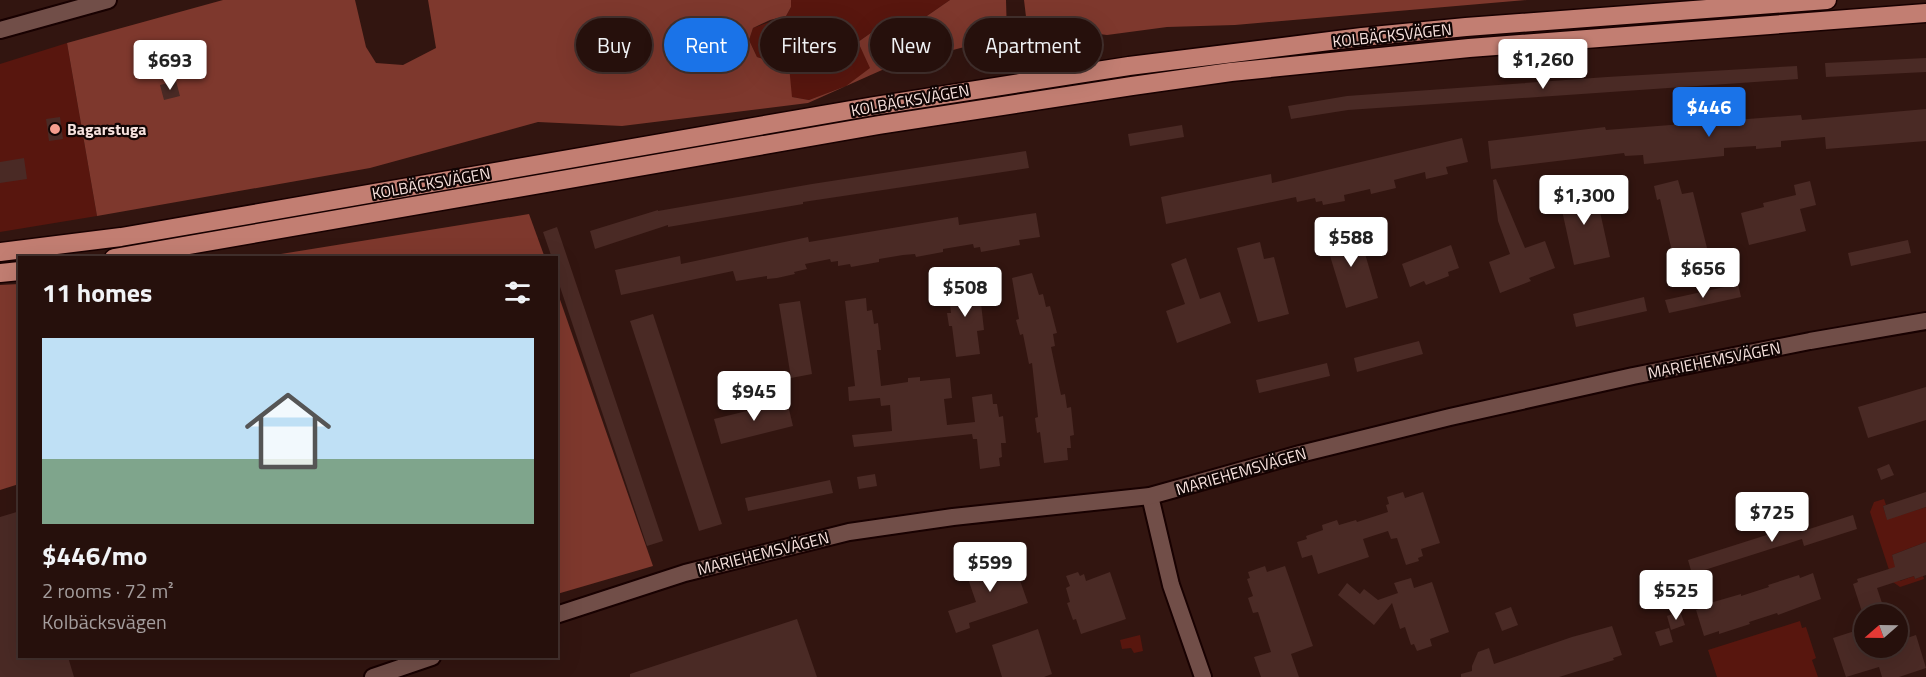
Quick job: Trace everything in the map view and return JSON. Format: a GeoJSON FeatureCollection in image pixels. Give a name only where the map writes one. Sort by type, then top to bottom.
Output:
{"type":"FeatureCollection","features":[{"type":"Feature","properties":{"kind":"highway","name":"KOLBÄCKSVÄGEN"},"geometry":{"type":"LineString","coordinates":[[0,252],[121,237],[874,106],[1140,64],[1466,27],[1827,0]]}},
{"type":"Feature","properties":{"kind":"highway","name":"KOLBÄCKSVÄGEN"},"geometry":{"type":"LineString","coordinates":[[126,256],[879,125],[1231,72],[1469,48],[1926,14]]}},
{"type":"Feature","properties":{"kind":"highway"},"geometry":{"type":"LineString","coordinates":[[0,273],[18,271]]}},
{"type":"Feature","properties":{"kind":"street"},"geometry":{"type":"LineString","coordinates":[[0,30],[108,0]]}},
{"type":"Feature","properties":{"kind":"street","name":"MARIEHEMSVÄGEN"},"geometry":{"type":"LineString","coordinates":[[558,614],[685,573],[849,532],[953,517],[1150,496],[1300,454],[1450,417],[1643,374],[1926,321]]}},
{"type":"Feature","properties":{"kind":"street"},"geometry":{"type":"LineString","coordinates":[[1150,496],[1171,585],[1203,677]]}},
{"type":"Feature","properties":{"kind":"street"},"geometry":{"type":"LineString","coordinates":[[374,677],[429,658]]}},
{"type":"Feature","properties":{"kind":"shaded area"},"geometry":{"type":"Polygon","coordinates":[[[223,0],[355,0],[366,47],[376,63],[403,65],[436,48],[428,0],[791,0],[791,7],[786,16],[760,18],[760,25],[753,28],[749,40],[757,57],[760,58],[760,72],[790,72],[792,97],[809,100],[846,86],[870,68],[870,72],[878,72],[808,103],[622,126],[538,122],[370,168],[97,216],[67,43],[223,0]]]}},
{"type":"Feature","properties":{"kind":"shaded area"},"geometry":{"type":"Polygon","coordinates":[[[791,0],[950,0],[924,18],[870,18],[870,34],[858,42],[858,18],[780,18],[786,16],[791,7],[791,0]]]}},
{"type":"Feature","properties":{"kind":"shaded area"},"geometry":{"type":"Polygon","coordinates":[[[950,0],[1006,0],[1006,18],[964,18],[964,47],[952,50],[952,18],[924,18],[950,0]]]}},
{"type":"Feature","properties":{"kind":"shaded area"},"geometry":{"type":"Polygon","coordinates":[[[1024,0],[1527,0],[1235,25],[1167,27],[1107,35],[1102,34],[1102,18],[1026,18],[1024,0]]]}},
{"type":"Feature","properties":{"kind":"shaded area"},"geometry":{"type":"Polygon","coordinates":[[[760,25],[760,58],[757,57],[749,40],[753,28],[760,25]]]}},
{"type":"Feature","properties":{"kind":"shaded area"},"geometry":{"type":"Polygon","coordinates":[[[870,34],[870,68],[858,42],[870,34]]]}},
{"type":"Feature","properties":{"kind":"shaded area"},"geometry":{"type":"Polygon","coordinates":[[[858,42],[870,69],[846,86],[809,100],[792,97],[783,72],[858,72],[858,42]]]}},
{"type":"Feature","properties":{"kind":"shaded area"},"geometry":{"type":"Polygon","coordinates":[[[67,43],[97,216],[0,232],[0,64],[67,43]]]}},
{"type":"Feature","properties":{"kind":"shaded area"},"geometry":{"type":"Polygon","coordinates":[[[529,214],[544,256],[268,256],[529,214]]]}},
{"type":"Feature","properties":{"kind":"shaded area"},"geometry":{"type":"Polygon","coordinates":[[[18,284],[18,484],[0,490],[0,285],[18,284]]]}},
{"type":"Feature","properties":{"kind":"shaded area"},"geometry":{"type":"Polygon","coordinates":[[[558,294],[653,566],[558,593],[558,294]]]}},
{"type":"Feature","properties":{"kind":"shaded area"},"geometry":{"type":"Polygon","coordinates":[[[1884,499],[1886,505],[1883,506],[1887,519],[1926,507],[1926,542],[1892,555],[1900,581],[1914,576],[1915,579],[1923,576],[1924,579],[1900,587],[1893,582],[1870,512],[1874,502],[1884,499]]]}},
{"type":"Feature","properties":{"kind":"shaded area"},"geometry":{"type":"Polygon","coordinates":[[[1800,621],[1802,628],[1806,627],[1816,658],[1812,660],[1818,677],[1717,677],[1708,650],[1800,621]]]}},
{"type":"Feature","properties":{"kind":"shaded area"},"geometry":{"type":"Polygon","coordinates":[[[1140,635],[1143,651],[1134,653],[1131,648],[1122,649],[1120,640],[1140,635]]]}},
{"type":"Feature","properties":{"kind":"building"},"geometry":{"type":"Polygon","coordinates":[[[1926,58],[1926,72],[1826,77],[1825,63],[1926,58]]]}},
{"type":"Feature","properties":{"kind":"building"},"geometry":{"type":"Polygon","coordinates":[[[1797,66],[1798,79],[1348,110],[1291,119],[1288,106],[1347,96],[1797,66]]]}},
{"type":"Feature","properties":{"kind":"building"},"geometry":{"type":"Polygon","coordinates":[[[176,81],[180,96],[164,100],[160,85],[176,81]]]}},
{"type":"Feature","properties":{"kind":"building"},"geometry":{"type":"Polygon","coordinates":[[[1926,109],[1926,141],[1826,149],[1825,137],[1781,141],[1781,147],[1724,148],[1724,156],[1644,164],[1643,155],[1625,156],[1624,153],[1491,169],[1488,141],[1605,127],[1606,130],[1801,115],[1802,120],[1926,109]]]}},
{"type":"Feature","properties":{"kind":"building","name":"Bagarstuga"},"geometry":{"type":"Polygon","coordinates":[[[60,117],[63,139],[49,141],[46,119],[60,117]]]}},
{"type":"Feature","properties":{"kind":"building"},"geometry":{"type":"Polygon","coordinates":[[[1182,125],[1184,137],[1130,146],[1128,134],[1182,125]]]}},
{"type":"Feature","properties":{"kind":"building"},"geometry":{"type":"Polygon","coordinates":[[[1462,138],[1468,162],[1446,167],[1448,174],[1426,179],[1425,172],[1394,180],[1396,188],[1371,194],[1370,189],[1344,195],[1345,201],[1323,205],[1322,201],[1316,202],[1315,198],[1297,202],[1296,197],[1166,224],[1161,197],[1271,174],[1272,183],[1462,138]]]}},
{"type":"Feature","properties":{"kind":"building"},"geometry":{"type":"Polygon","coordinates":[[[1026,151],[1029,168],[803,202],[803,204],[668,227],[668,225],[595,249],[590,231],[658,210],[1026,151]]]}},
{"type":"Feature","properties":{"kind":"building"},"geometry":{"type":"Polygon","coordinates":[[[24,158],[27,179],[0,183],[0,162],[24,158]]]}},
{"type":"Feature","properties":{"kind":"building"},"geometry":{"type":"Polygon","coordinates":[[[1496,179],[1525,248],[1545,241],[1555,268],[1529,278],[1531,281],[1500,293],[1489,262],[1510,254],[1498,221],[1493,180],[1496,179]]]}},
{"type":"Feature","properties":{"kind":"building"},"geometry":{"type":"Polygon","coordinates":[[[1678,180],[1682,194],[1693,192],[1707,248],[1673,256],[1660,199],[1657,200],[1654,186],[1678,180]]]}},
{"type":"Feature","properties":{"kind":"building"},"geometry":{"type":"Polygon","coordinates":[[[1810,181],[1816,205],[1800,209],[1806,231],[1749,245],[1741,213],[1764,207],[1763,203],[1796,195],[1794,185],[1810,181]]]}},
{"type":"Feature","properties":{"kind":"building"},"geometry":{"type":"Polygon","coordinates":[[[1583,185],[1587,200],[1597,198],[1610,257],[1574,265],[1561,206],[1565,205],[1561,190],[1583,185]]]}},
{"type":"Feature","properties":{"kind":"building"},"geometry":{"type":"Polygon","coordinates":[[[1036,213],[1040,237],[1019,240],[1020,245],[981,252],[980,247],[974,248],[973,244],[916,257],[915,254],[879,259],[879,262],[851,267],[850,264],[838,266],[838,261],[831,262],[830,259],[805,264],[807,269],[777,278],[767,279],[767,276],[736,281],[733,271],[621,295],[615,270],[680,256],[681,264],[808,237],[809,242],[958,217],[959,225],[1036,213]]]}},
{"type":"Feature","properties":{"kind":"building"},"geometry":{"type":"Polygon","coordinates":[[[557,227],[663,541],[647,546],[558,281],[558,256],[551,256],[543,232],[557,227]]]}},
{"type":"Feature","properties":{"kind":"building"},"geometry":{"type":"Polygon","coordinates":[[[1344,227],[1349,243],[1361,240],[1378,298],[1346,308],[1323,233],[1344,227]]]}},
{"type":"Feature","properties":{"kind":"building"},"geometry":{"type":"Polygon","coordinates":[[[1908,240],[1911,253],[1851,266],[1848,253],[1908,240]]]}},
{"type":"Feature","properties":{"kind":"building"},"geometry":{"type":"Polygon","coordinates":[[[1260,242],[1264,259],[1274,257],[1289,314],[1258,322],[1237,248],[1260,242]]]}},
{"type":"Feature","properties":{"kind":"building"},"geometry":{"type":"Polygon","coordinates":[[[1451,245],[1459,268],[1448,272],[1449,276],[1426,285],[1424,281],[1410,287],[1402,264],[1451,245]]]}},
{"type":"Feature","properties":{"kind":"building"},"geometry":{"type":"Polygon","coordinates":[[[1186,258],[1200,299],[1220,292],[1231,323],[1177,343],[1166,311],[1185,304],[1171,264],[1186,258]]]}},
{"type":"Feature","properties":{"kind":"building"},"geometry":{"type":"Polygon","coordinates":[[[1032,273],[1039,295],[1043,294],[1046,307],[1050,306],[1057,333],[1053,334],[1055,346],[1051,347],[1061,395],[1065,394],[1067,408],[1071,407],[1074,435],[1070,436],[1071,448],[1067,448],[1068,460],[1044,463],[1040,432],[1037,433],[1035,418],[1038,417],[1032,363],[1029,364],[1023,334],[1020,335],[1016,320],[1019,319],[1012,278],[1032,273]]]}},
{"type":"Feature","properties":{"kind":"building"},"geometry":{"type":"Polygon","coordinates":[[[970,279],[973,304],[981,303],[984,330],[977,331],[980,354],[956,357],[952,326],[949,326],[947,313],[951,313],[947,282],[970,279]]]}},
{"type":"Feature","properties":{"kind":"building"},"geometry":{"type":"Polygon","coordinates":[[[1738,284],[1741,297],[1669,313],[1665,300],[1738,284]]]}},
{"type":"Feature","properties":{"kind":"building"},"geometry":{"type":"Polygon","coordinates":[[[1644,297],[1647,311],[1576,327],[1573,314],[1644,297]]]}},
{"type":"Feature","properties":{"kind":"building"},"geometry":{"type":"Polygon","coordinates":[[[866,298],[867,311],[872,310],[874,324],[878,323],[881,350],[877,350],[881,386],[908,382],[908,378],[920,377],[920,381],[950,378],[952,398],[944,399],[947,425],[975,422],[972,397],[992,394],[993,404],[997,404],[999,417],[1003,416],[1006,443],[1001,443],[1000,466],[980,469],[977,439],[973,439],[972,434],[854,447],[852,435],[892,431],[890,405],[881,406],[880,398],[849,401],[848,387],[855,386],[845,301],[866,298]]]}},
{"type":"Feature","properties":{"kind":"building"},"geometry":{"type":"Polygon","coordinates":[[[800,301],[812,374],[791,378],[779,304],[800,301]]]}},
{"type":"Feature","properties":{"kind":"building"},"geometry":{"type":"Polygon","coordinates":[[[653,314],[722,524],[699,531],[630,321],[653,314]]]}},
{"type":"Feature","properties":{"kind":"building"},"geometry":{"type":"Polygon","coordinates":[[[1419,341],[1423,354],[1357,372],[1354,358],[1419,341]]]}},
{"type":"Feature","properties":{"kind":"building"},"geometry":{"type":"Polygon","coordinates":[[[1327,363],[1330,376],[1259,393],[1256,380],[1327,363]]]}},
{"type":"Feature","properties":{"kind":"building"},"geometry":{"type":"Polygon","coordinates":[[[1926,387],[1926,420],[1868,438],[1858,407],[1926,387]]]}},
{"type":"Feature","properties":{"kind":"building"},"geometry":{"type":"Polygon","coordinates":[[[787,401],[793,426],[721,444],[714,419],[787,401]]]}},
{"type":"Feature","properties":{"kind":"building"},"geometry":{"type":"Polygon","coordinates":[[[1889,464],[1894,475],[1881,480],[1877,469],[1889,464]]]}},
{"type":"Feature","properties":{"kind":"building"},"geometry":{"type":"Polygon","coordinates":[[[875,474],[877,486],[859,489],[857,477],[875,474]]]}},
{"type":"Feature","properties":{"kind":"building"},"geometry":{"type":"Polygon","coordinates":[[[830,480],[833,493],[748,511],[745,498],[830,480]]]}},
{"type":"Feature","properties":{"kind":"building"},"geometry":{"type":"Polygon","coordinates":[[[1403,492],[1405,498],[1423,492],[1440,543],[1421,549],[1423,556],[1418,558],[1419,561],[1406,565],[1397,538],[1391,539],[1388,531],[1363,539],[1369,557],[1318,574],[1312,555],[1302,558],[1297,542],[1323,530],[1322,525],[1337,520],[1339,525],[1356,520],[1357,522],[1388,512],[1387,497],[1403,492]]]}},
{"type":"Feature","properties":{"kind":"building"},"geometry":{"type":"Polygon","coordinates":[[[1926,492],[1926,507],[1887,520],[1883,506],[1926,492]]]}},
{"type":"Feature","properties":{"kind":"building"},"geometry":{"type":"Polygon","coordinates":[[[18,512],[18,658],[68,658],[74,677],[0,677],[0,517],[18,512]]]}},
{"type":"Feature","properties":{"kind":"building"},"geometry":{"type":"Polygon","coordinates":[[[1853,515],[1857,529],[1804,546],[1802,539],[1692,574],[1688,560],[1798,525],[1800,532],[1853,515]]]}},
{"type":"Feature","properties":{"kind":"building"},"geometry":{"type":"Polygon","coordinates":[[[1926,542],[1926,575],[1915,579],[1914,576],[1877,588],[1882,604],[1859,604],[1853,584],[1858,582],[1857,579],[1895,567],[1892,555],[1926,542]]]}},
{"type":"Feature","properties":{"kind":"building"},"geometry":{"type":"Polygon","coordinates":[[[1012,558],[1028,603],[969,623],[970,628],[956,633],[948,611],[976,602],[966,573],[982,568],[981,564],[995,559],[997,563],[1012,558]]]}},
{"type":"Feature","properties":{"kind":"building"},"geometry":{"type":"Polygon","coordinates":[[[1265,566],[1267,572],[1285,566],[1313,646],[1291,654],[1299,677],[1261,677],[1254,657],[1271,652],[1258,612],[1253,613],[1248,598],[1253,596],[1247,579],[1250,578],[1248,572],[1265,566]]]}},
{"type":"Feature","properties":{"kind":"building"},"geometry":{"type":"Polygon","coordinates":[[[1078,572],[1080,576],[1084,574],[1086,581],[1110,572],[1126,619],[1081,634],[1067,603],[1070,602],[1066,588],[1070,586],[1066,576],[1078,572]]]}},
{"type":"Feature","properties":{"kind":"building"},"geometry":{"type":"Polygon","coordinates":[[[1813,573],[1821,599],[1719,634],[1719,631],[1704,636],[1696,610],[1711,605],[1710,603],[1741,594],[1741,596],[1799,575],[1800,578],[1813,573]]]}},
{"type":"Feature","properties":{"kind":"building"},"geometry":{"type":"Polygon","coordinates":[[[1411,578],[1414,588],[1432,582],[1449,632],[1430,639],[1432,646],[1417,651],[1414,644],[1411,645],[1405,627],[1400,629],[1392,603],[1374,625],[1338,595],[1347,583],[1360,594],[1364,589],[1378,600],[1398,593],[1394,583],[1411,578]]]}},
{"type":"Feature","properties":{"kind":"building"},"geometry":{"type":"Polygon","coordinates":[[[1511,607],[1518,625],[1502,631],[1495,613],[1511,607]]]}},
{"type":"Feature","properties":{"kind":"building"},"geometry":{"type":"Polygon","coordinates":[[[1680,611],[1685,625],[1671,630],[1667,616],[1680,611]]]}},
{"type":"Feature","properties":{"kind":"building"},"geometry":{"type":"Polygon","coordinates":[[[797,619],[817,677],[630,677],[630,674],[797,619]]]}},
{"type":"Feature","properties":{"kind":"building"},"geometry":{"type":"Polygon","coordinates":[[[1612,626],[1622,655],[1613,658],[1614,660],[1559,677],[1461,677],[1461,674],[1472,671],[1478,652],[1489,648],[1494,664],[1612,626]]]}},
{"type":"Feature","properties":{"kind":"building"},"geometry":{"type":"Polygon","coordinates":[[[1669,628],[1673,642],[1660,646],[1655,632],[1669,628]]]}},
{"type":"Feature","properties":{"kind":"building"},"geometry":{"type":"Polygon","coordinates":[[[1038,629],[1052,674],[1044,677],[1002,677],[992,645],[1038,629]]]}},
{"type":"Feature","properties":{"kind":"building"},"geometry":{"type":"Polygon","coordinates":[[[1854,631],[1854,658],[1908,658],[1908,638],[1916,635],[1926,668],[1899,677],[1882,677],[1879,667],[1846,677],[1833,638],[1854,631]]]}},
{"type":"Feature","properties":{"kind":"place","name":"Bagarstuga"},"geometry":{"type":"Point","coordinates":[55,129]}}]}
